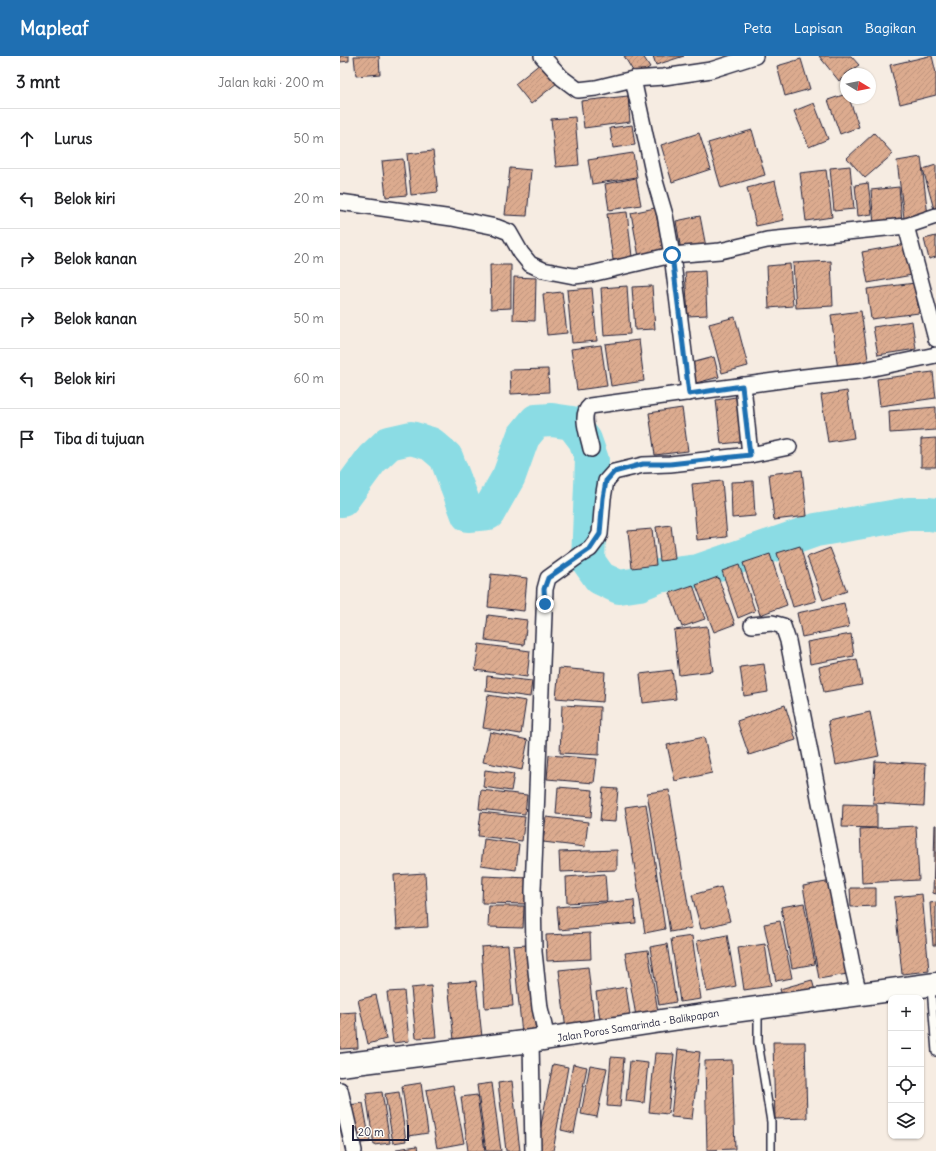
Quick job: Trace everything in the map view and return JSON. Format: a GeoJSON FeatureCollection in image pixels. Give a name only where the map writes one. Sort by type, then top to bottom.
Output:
{"type":"FeatureCollection","features":[{"type":"Feature","properties":{"kind":"highway","name":"Jalan Poros Samarinda - Balikpapan"},"geometry":{"type":"LineString","coordinates":[[340,1065],[539,1040],[758,1008],[933,985]]}},
{"type":"Feature","properties":{"kind":"street"},"geometry":{"type":"LineString","coordinates":[[542,56],[562,78],[578,90],[596,88],[633,79],[664,78],[721,61],[755,56]]}},
{"type":"Feature","properties":{"kind":"street"},"geometry":{"type":"LineString","coordinates":[[633,79],[655,181],[665,216],[672,255],[689,394]]}},
{"type":"Feature","properties":{"kind":"street"},"geometry":{"type":"LineString","coordinates":[[340,202],[452,218],[496,227],[509,232],[521,253],[530,264],[543,270],[574,276],[591,274],[672,255],[720,251],[767,240],[906,226],[936,216]]}},
{"type":"Feature","properties":{"kind":"street"},"geometry":{"type":"LineString","coordinates":[[906,226],[936,339]]}},
{"type":"Feature","properties":{"kind":"street"},"geometry":{"type":"LineString","coordinates":[[591,449],[585,421],[585,414],[589,407],[613,402],[689,394],[859,371],[936,355]]}},
{"type":"Feature","properties":{"kind":"street"},"geometry":{"type":"LineString","coordinates":[[742,386],[750,455]]}},
{"type":"Feature","properties":{"kind":"street"},"geometry":{"type":"LineString","coordinates":[[533,1151],[540,1008],[534,952],[533,890],[544,589],[548,578],[590,549],[600,534],[606,481],[614,472],[643,464],[670,464],[750,455],[789,447]]}},
{"type":"Feature","properties":{"kind":"street"},"geometry":{"type":"LineString","coordinates":[[752,625],[772,622],[783,626],[788,641],[859,994]]}},
{"type":"Feature","properties":{"kind":"street"},"geometry":{"type":"LineString","coordinates":[[340,1090],[350,1128],[354,1151]]}},
{"type":"Feature","properties":{"kind":"lane"},"geometry":{"type":"LineString","coordinates":[[933,985],[936,1052]]}},
{"type":"Feature","properties":{"kind":"lane"},"geometry":{"type":"LineString","coordinates":[[758,1008],[758,1042],[771,1122],[771,1151]]}},
{"type":"Feature","properties":{"kind":"building"},"geometry":{"type":"Polygon","coordinates":[[[340,56],[349,56],[349,61],[340,62],[340,56]]]}},
{"type":"Feature","properties":{"kind":"building"},"geometry":{"type":"Polygon","coordinates":[[[354,56],[379,56],[380,74],[356,76],[354,56]]]}},
{"type":"Feature","properties":{"kind":"building"},"geometry":{"type":"Polygon","coordinates":[[[624,56],[643,56],[650,67],[636,76],[624,56]]]}},
{"type":"Feature","properties":{"kind":"building"},"geometry":{"type":"Polygon","coordinates":[[[653,56],[684,56],[656,65],[653,56]]]}},
{"type":"Feature","properties":{"kind":"building"},"geometry":{"type":"Polygon","coordinates":[[[819,56],[851,56],[859,65],[855,68],[840,68],[839,81],[819,56]]]}},
{"type":"Feature","properties":{"kind":"building"},"geometry":{"type":"Polygon","coordinates":[[[932,56],[936,73],[936,95],[900,104],[890,65],[932,56]]]}},
{"type":"Feature","properties":{"kind":"building"},"geometry":{"type":"Polygon","coordinates":[[[801,59],[810,89],[785,96],[777,66],[801,59]]]}},
{"type":"Feature","properties":{"kind":"building"},"geometry":{"type":"Polygon","coordinates":[[[541,63],[557,83],[531,104],[515,84],[541,63]]]}},
{"type":"Feature","properties":{"kind":"building"},"geometry":{"type":"Polygon","coordinates":[[[628,96],[630,122],[584,128],[581,101],[628,96]]]}},
{"type":"Feature","properties":{"kind":"building"},"geometry":{"type":"Polygon","coordinates":[[[840,96],[840,104],[851,104],[859,127],[840,134],[828,100],[840,96]]]}},
{"type":"Feature","properties":{"kind":"building"},"geometry":{"type":"Polygon","coordinates":[[[814,103],[828,139],[809,147],[794,111],[814,103]]]}},
{"type":"Feature","properties":{"kind":"building"},"geometry":{"type":"Polygon","coordinates":[[[575,117],[579,165],[556,167],[551,119],[575,117]]]}},
{"type":"Feature","properties":{"kind":"building"},"geometry":{"type":"Polygon","coordinates":[[[632,125],[635,145],[613,148],[610,128],[632,125]]]}},
{"type":"Feature","properties":{"kind":"building"},"geometry":{"type":"Polygon","coordinates":[[[752,130],[765,175],[721,188],[708,143],[752,130]]]}},
{"type":"Feature","properties":{"kind":"building"},"geometry":{"type":"Polygon","coordinates":[[[699,133],[711,169],[672,182],[661,145],[699,133]]]}},
{"type":"Feature","properties":{"kind":"building"},"geometry":{"type":"Polygon","coordinates":[[[874,133],[893,154],[865,178],[847,158],[874,133]]]}},
{"type":"Feature","properties":{"kind":"building"},"geometry":{"type":"Polygon","coordinates":[[[433,151],[438,192],[411,195],[407,154],[433,151]]]}},
{"type":"Feature","properties":{"kind":"building"},"geometry":{"type":"Polygon","coordinates":[[[633,153],[637,177],[592,184],[588,160],[633,153]]]}},
{"type":"Feature","properties":{"kind":"building"},"geometry":{"type":"Polygon","coordinates":[[[921,157],[928,216],[904,218],[897,161],[921,157]]]}},
{"type":"Feature","properties":{"kind":"building"},"geometry":{"type":"Polygon","coordinates":[[[403,159],[407,195],[386,197],[382,161],[403,159]]]}},
{"type":"Feature","properties":{"kind":"building"},"geometry":{"type":"Polygon","coordinates":[[[936,165],[936,213],[935,213],[923,169],[936,165]]]}},
{"type":"Feature","properties":{"kind":"building"},"geometry":{"type":"Polygon","coordinates":[[[850,166],[854,209],[834,211],[830,168],[850,166]]]}},
{"type":"Feature","properties":{"kind":"building"},"geometry":{"type":"Polygon","coordinates":[[[510,168],[531,170],[527,216],[505,215],[510,168]]]}},
{"type":"Feature","properties":{"kind":"building"},"geometry":{"type":"Polygon","coordinates":[[[826,170],[832,217],[806,221],[800,173],[826,170]]]}},
{"type":"Feature","properties":{"kind":"building"},"geometry":{"type":"Polygon","coordinates":[[[636,178],[641,205],[609,210],[605,184],[636,178]]]}},
{"type":"Feature","properties":{"kind":"building"},"geometry":{"type":"Polygon","coordinates":[[[775,181],[784,220],[756,226],[747,188],[775,181]]]}},
{"type":"Feature","properties":{"kind":"building"},"geometry":{"type":"Polygon","coordinates":[[[868,183],[872,214],[858,216],[855,185],[868,183]]]}},
{"type":"Feature","properties":{"kind":"building"},"geometry":{"type":"Polygon","coordinates":[[[899,187],[902,222],[874,225],[871,190],[899,187]]]}},
{"type":"Feature","properties":{"kind":"building"},"geometry":{"type":"Polygon","coordinates":[[[655,208],[664,252],[639,257],[631,213],[655,208]]]}},
{"type":"Feature","properties":{"kind":"building"},"geometry":{"type":"Polygon","coordinates":[[[627,212],[632,257],[613,260],[607,214],[627,212]]]}},
{"type":"Feature","properties":{"kind":"building"},"geometry":{"type":"Polygon","coordinates":[[[700,216],[706,247],[681,251],[676,221],[700,216]]]}},
{"type":"Feature","properties":{"kind":"building"},"geometry":{"type":"Polygon","coordinates":[[[936,236],[936,257],[929,259],[924,239],[936,236]]]}},
{"type":"Feature","properties":{"kind":"building"},"geometry":{"type":"Polygon","coordinates":[[[906,244],[912,275],[868,283],[862,252],[906,244]]]}},
{"type":"Feature","properties":{"kind":"building"},"geometry":{"type":"Polygon","coordinates":[[[831,261],[833,306],[796,308],[793,263],[831,261]]]}},
{"type":"Feature","properties":{"kind":"building"},"geometry":{"type":"Polygon","coordinates":[[[790,264],[793,306],[769,308],[767,266],[790,264]]]}},
{"type":"Feature","properties":{"kind":"building"},"geometry":{"type":"Polygon","coordinates":[[[490,265],[511,265],[511,308],[491,309],[490,265]]]}},
{"type":"Feature","properties":{"kind":"building"},"geometry":{"type":"Polygon","coordinates":[[[705,271],[707,315],[688,316],[685,272],[705,271]]]}},
{"type":"Feature","properties":{"kind":"building"},"geometry":{"type":"Polygon","coordinates":[[[514,277],[536,278],[535,321],[513,320],[514,277]]]}},
{"type":"Feature","properties":{"kind":"building"},"geometry":{"type":"Polygon","coordinates":[[[915,283],[919,313],[871,319],[867,289],[915,283]]]}},
{"type":"Feature","properties":{"kind":"building"},"geometry":{"type":"Polygon","coordinates":[[[627,286],[630,334],[604,336],[601,288],[627,286]]]}},
{"type":"Feature","properties":{"kind":"building"},"geometry":{"type":"Polygon","coordinates":[[[652,286],[655,329],[635,330],[632,287],[652,286]]]}},
{"type":"Feature","properties":{"kind":"building"},"geometry":{"type":"Polygon","coordinates":[[[592,288],[597,341],[572,343],[567,290],[592,288]]]}},
{"type":"Feature","properties":{"kind":"building"},"geometry":{"type":"Polygon","coordinates":[[[562,292],[567,333],[547,335],[543,294],[562,292]]]}},
{"type":"Feature","properties":{"kind":"building"},"geometry":{"type":"Polygon","coordinates":[[[861,311],[869,366],[838,370],[831,315],[861,311]]]}},
{"type":"Feature","properties":{"kind":"building"},"geometry":{"type":"Polygon","coordinates":[[[735,317],[748,366],[722,373],[709,324],[735,317]]]}},
{"type":"Feature","properties":{"kind":"building"},"geometry":{"type":"Polygon","coordinates":[[[912,321],[916,349],[878,355],[873,327],[912,321]]]}},
{"type":"Feature","properties":{"kind":"building"},"geometry":{"type":"Polygon","coordinates":[[[639,340],[644,381],[611,386],[605,344],[639,340]]]}},
{"type":"Feature","properties":{"kind":"building"},"geometry":{"type":"Polygon","coordinates":[[[601,345],[607,386],[577,390],[571,349],[601,345]]]}},
{"type":"Feature","properties":{"kind":"building"},"geometry":{"type":"Polygon","coordinates":[[[714,357],[719,377],[696,383],[691,363],[714,357]]]}},
{"type":"Feature","properties":{"kind":"building"},"geometry":{"type":"Polygon","coordinates":[[[548,369],[549,392],[511,394],[510,370],[548,369]]]}},
{"type":"Feature","properties":{"kind":"building"},"geometry":{"type":"Polygon","coordinates":[[[933,372],[936,398],[880,406],[877,379],[933,372]]]}},
{"type":"Feature","properties":{"kind":"building"},"geometry":{"type":"Polygon","coordinates":[[[847,391],[854,438],[828,442],[821,395],[847,391]]]}},
{"type":"Feature","properties":{"kind":"building"},"geometry":{"type":"Polygon","coordinates":[[[736,397],[741,442],[721,444],[716,400],[736,397]]]}},
{"type":"Feature","properties":{"kind":"building"},"geometry":{"type":"Polygon","coordinates":[[[936,407],[936,430],[890,433],[889,411],[936,407]]]}},
{"type":"Feature","properties":{"kind":"building"},"geometry":{"type":"Polygon","coordinates":[[[682,408],[688,451],[655,455],[649,413],[682,408]]]}},
{"type":"Feature","properties":{"kind":"building"},"geometry":{"type":"Polygon","coordinates":[[[936,438],[936,467],[921,467],[921,439],[936,438]]]}},
{"type":"Feature","properties":{"kind":"building"},"geometry":{"type":"Polygon","coordinates":[[[802,470],[807,516],[774,520],[769,474],[802,470]]]}},
{"type":"Feature","properties":{"kind":"building"},"geometry":{"type":"Polygon","coordinates":[[[722,481],[727,537],[697,540],[692,484],[722,481]]]}},
{"type":"Feature","properties":{"kind":"building"},"geometry":{"type":"Polygon","coordinates":[[[753,481],[755,516],[732,518],[731,482],[753,481]]]}},
{"type":"Feature","properties":{"kind":"building"},"geometry":{"type":"Polygon","coordinates":[[[671,525],[675,559],[660,561],[656,527],[671,525]]]}},
{"type":"Feature","properties":{"kind":"building"},"geometry":{"type":"Polygon","coordinates":[[[652,529],[656,565],[632,568],[628,531],[652,529]]]}},
{"type":"Feature","properties":{"kind":"building"},"geometry":{"type":"Polygon","coordinates":[[[800,546],[816,601],[793,607],[777,553],[800,546]]]}},
{"type":"Feature","properties":{"kind":"building"},"geometry":{"type":"Polygon","coordinates":[[[830,548],[847,591],[823,600],[807,557],[830,548]]]}},
{"type":"Feature","properties":{"kind":"building"},"geometry":{"type":"Polygon","coordinates":[[[770,554],[787,605],[760,615],[743,563],[770,554]]]}},
{"type":"Feature","properties":{"kind":"building"},"geometry":{"type":"Polygon","coordinates":[[[739,565],[755,611],[738,618],[722,571],[739,565]]]}},
{"type":"Feature","properties":{"kind":"building"},"geometry":{"type":"Polygon","coordinates":[[[491,574],[527,578],[524,611],[488,607],[491,574]]]}},
{"type":"Feature","properties":{"kind":"building"},"geometry":{"type":"Polygon","coordinates":[[[718,577],[735,624],[714,632],[696,585],[718,577]]]}},
{"type":"Feature","properties":{"kind":"building"},"geometry":{"type":"Polygon","coordinates":[[[693,585],[705,619],[682,627],[670,593],[693,585]]]}},
{"type":"Feature","properties":{"kind":"building"},"geometry":{"type":"Polygon","coordinates":[[[844,603],[849,627],[802,637],[797,613],[844,603]]]}},
{"type":"Feature","properties":{"kind":"building"},"geometry":{"type":"Polygon","coordinates":[[[488,615],[527,620],[524,645],[485,640],[488,615]]]}},
{"type":"Feature","properties":{"kind":"building"},"geometry":{"type":"Polygon","coordinates":[[[707,626],[713,671],[679,675],[674,630],[707,626]]]}},
{"type":"Feature","properties":{"kind":"building"},"geometry":{"type":"Polygon","coordinates":[[[851,634],[854,656],[810,664],[807,642],[851,634]]]}},
{"type":"Feature","properties":{"kind":"building"},"geometry":{"type":"Polygon","coordinates":[[[479,644],[530,651],[527,677],[475,670],[479,644]]]}},
{"type":"Feature","properties":{"kind":"building"},"geometry":{"type":"Polygon","coordinates":[[[857,659],[862,685],[824,692],[819,667],[857,659]]]}},
{"type":"Feature","properties":{"kind":"building"},"geometry":{"type":"Polygon","coordinates":[[[764,664],[768,692],[744,696],[740,667],[764,664]]]}},
{"type":"Feature","properties":{"kind":"building"},"geometry":{"type":"Polygon","coordinates":[[[559,668],[605,672],[603,702],[556,698],[559,668]]]}},
{"type":"Feature","properties":{"kind":"building"},"geometry":{"type":"Polygon","coordinates":[[[672,670],[676,699],[643,703],[640,674],[672,670]]]}},
{"type":"Feature","properties":{"kind":"building"},"geometry":{"type":"Polygon","coordinates":[[[487,676],[532,681],[530,697],[486,691],[487,676]]]}},
{"type":"Feature","properties":{"kind":"building"},"geometry":{"type":"Polygon","coordinates":[[[488,695],[526,701],[521,734],[483,728],[488,695]]]}},
{"type":"Feature","properties":{"kind":"building"},"geometry":{"type":"Polygon","coordinates":[[[562,705],[600,707],[599,755],[560,753],[562,705]]]}},
{"type":"Feature","properties":{"kind":"building"},"geometry":{"type":"Polygon","coordinates":[[[785,705],[796,740],[749,755],[737,721],[785,705]]]}},
{"type":"Feature","properties":{"kind":"building"},"geometry":{"type":"Polygon","coordinates":[[[870,712],[879,756],[836,765],[828,721],[870,712]]]}},
{"type":"Feature","properties":{"kind":"building"},"geometry":{"type":"Polygon","coordinates":[[[490,732],[528,740],[522,770],[483,762],[490,732]]]}},
{"type":"Feature","properties":{"kind":"building"},"geometry":{"type":"Polygon","coordinates":[[[704,737],[712,773],[675,781],[667,745],[704,737]]]}},
{"type":"Feature","properties":{"kind":"building"},"geometry":{"type":"Polygon","coordinates":[[[549,755],[597,759],[594,783],[547,779],[549,755]]]}},
{"type":"Feature","properties":{"kind":"building"},"geometry":{"type":"Polygon","coordinates":[[[875,761],[926,764],[924,806],[873,803],[875,761]]]}},
{"type":"Feature","properties":{"kind":"building"},"geometry":{"type":"Polygon","coordinates":[[[485,770],[514,774],[511,791],[483,787],[485,770]]]}},
{"type":"Feature","properties":{"kind":"building"},"geometry":{"type":"Polygon","coordinates":[[[558,787],[593,790],[591,817],[556,814],[558,787]]]}},
{"type":"Feature","properties":{"kind":"building"},"geometry":{"type":"Polygon","coordinates":[[[603,788],[618,789],[615,822],[600,821],[603,788]]]}},
{"type":"Feature","properties":{"kind":"building"},"geometry":{"type":"Polygon","coordinates":[[[481,790],[527,795],[525,814],[479,809],[481,790]]]}},
{"type":"Feature","properties":{"kind":"building"},"geometry":{"type":"Polygon","coordinates":[[[669,790],[692,928],[670,932],[647,793],[669,790]]]}},
{"type":"Feature","properties":{"kind":"building"},"geometry":{"type":"Polygon","coordinates":[[[646,804],[665,929],[645,933],[625,807],[646,804]]]}},
{"type":"Feature","properties":{"kind":"building"},"geometry":{"type":"Polygon","coordinates":[[[843,804],[877,805],[877,828],[842,827],[843,804]]]}},
{"type":"Feature","properties":{"kind":"building"},"geometry":{"type":"Polygon","coordinates":[[[481,812],[525,817],[522,841],[478,836],[481,812]]]}},
{"type":"Feature","properties":{"kind":"building"},"geometry":{"type":"Polygon","coordinates":[[[546,817],[588,822],[585,847],[543,842],[546,817]]]}},
{"type":"Feature","properties":{"kind":"building"},"geometry":{"type":"Polygon","coordinates":[[[936,825],[936,894],[933,893],[936,825]]]}},
{"type":"Feature","properties":{"kind":"building"},"geometry":{"type":"Polygon","coordinates":[[[916,826],[919,880],[862,883],[860,829],[916,826]]]}},
{"type":"Feature","properties":{"kind":"building"},"geometry":{"type":"Polygon","coordinates":[[[484,839],[519,844],[516,870],[481,865],[484,839]]]}},
{"type":"Feature","properties":{"kind":"building"},"geometry":{"type":"Polygon","coordinates":[[[617,850],[617,870],[560,872],[559,852],[617,850]]]}},
{"type":"Feature","properties":{"kind":"building"},"geometry":{"type":"Polygon","coordinates":[[[425,873],[428,927],[397,929],[394,875],[425,873]]]}},
{"type":"Feature","properties":{"kind":"building"},"geometry":{"type":"Polygon","coordinates":[[[605,874],[607,901],[567,903],[566,877],[605,874]]]}},
{"type":"Feature","properties":{"kind":"building"},"geometry":{"type":"Polygon","coordinates":[[[483,876],[529,878],[528,904],[482,903],[483,876]]]}},
{"type":"Feature","properties":{"kind":"building"},"geometry":{"type":"Polygon","coordinates":[[[832,881],[847,974],[819,979],[803,886],[832,881]]]}},
{"type":"Feature","properties":{"kind":"building"},"geometry":{"type":"Polygon","coordinates":[[[721,887],[730,921],[701,929],[692,895],[721,887]]]}},
{"type":"Feature","properties":{"kind":"building"},"geometry":{"type":"Polygon","coordinates":[[[850,888],[876,888],[876,906],[851,907],[850,888]]]}},
{"type":"Feature","properties":{"kind":"building"},"geometry":{"type":"Polygon","coordinates":[[[922,894],[929,971],[902,974],[894,897],[922,894]]]}},
{"type":"Feature","properties":{"kind":"building"},"geometry":{"type":"Polygon","coordinates":[[[634,900],[636,923],[559,930],[557,907],[634,900]]]}},
{"type":"Feature","properties":{"kind":"building"},"geometry":{"type":"Polygon","coordinates":[[[936,902],[936,945],[933,945],[930,903],[936,902]]]}},
{"type":"Feature","properties":{"kind":"building"},"geometry":{"type":"Polygon","coordinates":[[[804,903],[815,964],[792,968],[781,907],[804,903]]]}},
{"type":"Feature","properties":{"kind":"building"},"geometry":{"type":"Polygon","coordinates":[[[489,906],[524,906],[523,928],[488,927],[489,906]]]}},
{"type":"Feature","properties":{"kind":"building"},"geometry":{"type":"Polygon","coordinates":[[[780,921],[792,978],[776,981],[764,924],[780,921]]]}},
{"type":"Feature","properties":{"kind":"building"},"geometry":{"type":"Polygon","coordinates":[[[590,933],[591,959],[547,961],[546,935],[590,933]]]}},
{"type":"Feature","properties":{"kind":"building"},"geometry":{"type":"Polygon","coordinates":[[[727,935],[736,986],[707,992],[697,941],[727,935]]]}},
{"type":"Feature","properties":{"kind":"building"},"geometry":{"type":"Polygon","coordinates":[[[692,936],[701,999],[680,1002],[671,939],[692,936]]]}},
{"type":"Feature","properties":{"kind":"building"},"geometry":{"type":"Polygon","coordinates":[[[667,944],[676,1002],[659,1005],[650,947],[667,944]]]}},
{"type":"Feature","properties":{"kind":"building"},"geometry":{"type":"Polygon","coordinates":[[[765,944],[771,986],[744,990],[738,948],[765,944]]]}},
{"type":"Feature","properties":{"kind":"building"},"geometry":{"type":"Polygon","coordinates":[[[508,945],[513,1006],[485,1008],[481,947],[508,945]]]}},
{"type":"Feature","properties":{"kind":"building"},"geometry":{"type":"Polygon","coordinates":[[[527,945],[536,1032],[522,1034],[513,946],[527,945]]]}},
{"type":"Feature","properties":{"kind":"building"},"geometry":{"type":"Polygon","coordinates":[[[648,950],[658,1012],[636,1016],[625,953],[648,950]]]}},
{"type":"Feature","properties":{"kind":"building"},"geometry":{"type":"Polygon","coordinates":[[[588,967],[595,1028],[566,1031],[559,970],[588,967]]]}},
{"type":"Feature","properties":{"kind":"building"},"geometry":{"type":"Polygon","coordinates":[[[812,980],[816,994],[784,1003],[780,989],[812,980]]]}},
{"type":"Feature","properties":{"kind":"building"},"geometry":{"type":"Polygon","coordinates":[[[476,981],[482,1037],[454,1040],[448,983],[476,981]]]}},
{"type":"Feature","properties":{"kind":"building"},"geometry":{"type":"Polygon","coordinates":[[[431,986],[436,1037],[416,1038],[411,988],[431,986]]]}},
{"type":"Feature","properties":{"kind":"building"},"geometry":{"type":"Polygon","coordinates":[[[626,987],[631,1022],[601,1026],[596,992],[626,987]]]}},
{"type":"Feature","properties":{"kind":"building"},"geometry":{"type":"Polygon","coordinates":[[[404,991],[409,1041],[393,1043],[387,992],[404,991]]]}},
{"type":"Feature","properties":{"kind":"building"},"geometry":{"type":"Polygon","coordinates":[[[376,995],[386,1039],[368,1044],[358,1000],[376,995]]]}},
{"type":"Feature","properties":{"kind":"building"},"geometry":{"type":"Polygon","coordinates":[[[356,1012],[358,1048],[340,1049],[340,1013],[356,1012]]]}},
{"type":"Feature","properties":{"kind":"building"},"geometry":{"type":"Polygon","coordinates":[[[773,1042],[805,1042],[807,1118],[775,1119],[773,1042]]]}},
{"type":"Feature","properties":{"kind":"building"},"geometry":{"type":"Polygon","coordinates":[[[678,1049],[700,1052],[692,1119],[671,1117],[678,1049]]]}},
{"type":"Feature","properties":{"kind":"building"},"geometry":{"type":"Polygon","coordinates":[[[655,1053],[674,1054],[668,1114],[649,1112],[655,1053]]]}},
{"type":"Feature","properties":{"kind":"building"},"geometry":{"type":"Polygon","coordinates":[[[611,1057],[624,1058],[620,1107],[607,1106],[611,1057]]]}},
{"type":"Feature","properties":{"kind":"building"},"geometry":{"type":"Polygon","coordinates":[[[732,1060],[735,1149],[707,1150],[705,1061],[732,1060]]]}},
{"type":"Feature","properties":{"kind":"building"},"geometry":{"type":"Polygon","coordinates":[[[630,1061],[648,1063],[644,1103],[626,1101],[630,1061]]]}},
{"type":"Feature","properties":{"kind":"building"},"geometry":{"type":"Polygon","coordinates":[[[553,1064],[568,1067],[553,1151],[536,1151],[553,1064]]]}},
{"type":"Feature","properties":{"kind":"building"},"geometry":{"type":"Polygon","coordinates":[[[573,1064],[587,1067],[574,1133],[561,1130],[573,1064]]]}},
{"type":"Feature","properties":{"kind":"building"},"geometry":{"type":"Polygon","coordinates":[[[590,1065],[607,1068],[597,1117],[581,1114],[590,1065]]]}},
{"type":"Feature","properties":{"kind":"building"},"geometry":{"type":"Polygon","coordinates":[[[512,1081],[520,1151],[506,1151],[498,1083],[512,1081]]]}},
{"type":"Feature","properties":{"kind":"building"},"geometry":{"type":"Polygon","coordinates":[[[421,1083],[428,1133],[409,1136],[402,1086],[421,1083]]]}},
{"type":"Feature","properties":{"kind":"building"},"geometry":{"type":"Polygon","coordinates":[[[492,1083],[501,1151],[486,1151],[477,1085],[492,1083]]]}},
{"type":"Feature","properties":{"kind":"building"},"geometry":{"type":"Polygon","coordinates":[[[453,1085],[464,1143],[437,1148],[426,1090],[453,1085]]]}},
{"type":"Feature","properties":{"kind":"building"},"geometry":{"type":"Polygon","coordinates":[[[382,1092],[390,1143],[374,1145],[366,1094],[382,1092]]]}},
{"type":"Feature","properties":{"kind":"building"},"geometry":{"type":"Polygon","coordinates":[[[399,1092],[406,1141],[393,1143],[385,1094],[399,1092]]]}},
{"type":"Feature","properties":{"kind":"building"},"geometry":{"type":"Polygon","coordinates":[[[477,1095],[485,1151],[468,1151],[461,1097],[477,1095]]]}},
{"type":"Feature","properties":{"kind":"building"},"geometry":{"type":"Polygon","coordinates":[[[363,1103],[370,1142],[355,1144],[349,1105],[363,1103]]]}},
{"type":"Feature","properties":{"kind":"building"},"geometry":{"type":"Polygon","coordinates":[[[417,1146],[418,1151],[397,1151],[397,1149],[417,1146]]]}},
{"type":"Feature","properties":{"kind":"waterway"},"geometry":{"type":"LineString","coordinates":[[340,500],[342,500],[372,459],[389,443],[411,438],[431,444],[446,457],[468,515],[488,513],[509,476],[523,437],[536,421],[552,420],[572,423],[585,440],[592,460],[588,561],[600,578],[619,587],[639,584],[658,576],[698,571],[816,530],[909,514],[936,515]]}},
{"type":"Feature","properties":{"kind":"route"},"geometry":{"type":"LineString","coordinates":[[545,604],[544,589],[548,578],[590,549],[600,534],[606,481],[614,472],[643,464],[670,464],[750,455],[742,386],[689,394],[672,255]]}}]}
